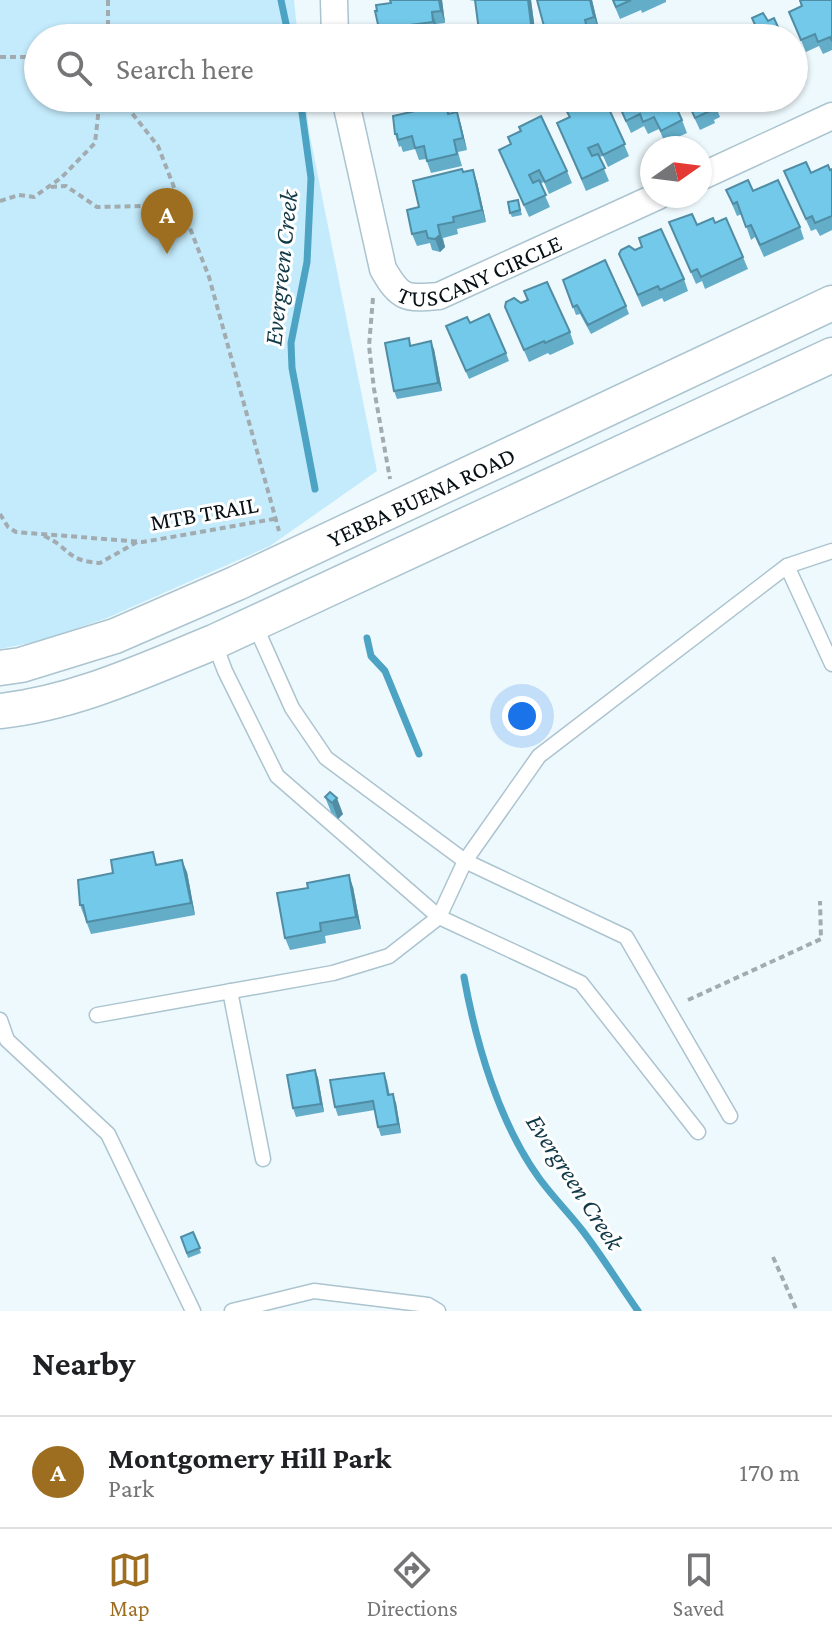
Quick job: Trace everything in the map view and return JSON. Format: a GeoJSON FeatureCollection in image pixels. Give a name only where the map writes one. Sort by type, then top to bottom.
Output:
{"type":"FeatureCollection","features":[{"type":"Feature","properties":{"kind":"street"},"geometry":{"type":"LineString","coordinates":[[334,0],[335,24]]}},
{"type":"Feature","properties":{"kind":"street","name":"TUSCANY CIRCLE"},"geometry":{"type":"LineString","coordinates":[[348,112],[383,269],[396,291],[413,299],[439,296],[640,204]]}},
{"type":"Feature","properties":{"kind":"street"},"geometry":{"type":"LineString","coordinates":[[712,171],[832,116]]}},
{"type":"Feature","properties":{"kind":"street","name":"YERBA BUENA ROAD"},"geometry":{"type":"LineString","coordinates":[[0,668],[21,665],[115,636],[237,583],[832,303]]}},
{"type":"Feature","properties":{"kind":"street","name":"YERBA BUENA ROAD"},"geometry":{"type":"LineString","coordinates":[[0,711],[31,708],[115,683],[214,642],[832,355]]}},
{"type":"Feature","properties":{"kind":"street"},"geometry":{"type":"LineString","coordinates":[[237,583],[253,622]]}},
{"type":"Feature","properties":{"kind":"street"},"geometry":{"type":"LineString","coordinates":[[195,601],[214,642]]}},
{"type":"Feature","properties":{"kind":"lane"},"geometry":{"type":"LineString","coordinates":[[97,1015],[333,973],[389,956],[439,917],[465,861],[539,756],[787,566],[832,551]]}},
{"type":"Feature","properties":{"kind":"lane"},"geometry":{"type":"LineString","coordinates":[[787,566],[832,664]]}},
{"type":"Feature","properties":{"kind":"lane"},"geometry":{"type":"LineString","coordinates":[[253,622],[292,708],[326,758],[465,861],[626,937],[730,1116]]}},
{"type":"Feature","properties":{"kind":"lane"},"geometry":{"type":"LineString","coordinates":[[214,642],[277,776],[439,917],[581,983],[698,1132]]}},
{"type":"Feature","properties":{"kind":"lane"},"geometry":{"type":"LineString","coordinates":[[230,991],[263,1159]]}},
{"type":"Feature","properties":{"kind":"lane"},"geometry":{"type":"LineString","coordinates":[[0,1020],[7,1040],[108,1134],[193,1311]]}},
{"type":"Feature","properties":{"kind":"lane"},"geometry":{"type":"LineString","coordinates":[[232,1311],[314,1291],[428,1305],[438,1311]]}},
{"type":"Feature","properties":{"kind":"path"},"geometry":{"type":"LineString","coordinates":[[108,0],[108,24]]}},
{"type":"Feature","properties":{"kind":"path"},"geometry":{"type":"LineString","coordinates":[[0,57],[24,57]]}},
{"type":"Feature","properties":{"kind":"path"},"geometry":{"type":"LineString","coordinates":[[0,201],[19,195],[34,197],[61,178],[95,143],[98,112]]}},
{"type":"Feature","properties":{"kind":"path"},"geometry":{"type":"LineString","coordinates":[[131,112],[158,146],[209,277],[287,560]]}},
{"type":"Feature","properties":{"kind":"path"},"geometry":{"type":"LineString","coordinates":[[48,187],[66,186],[97,207],[146,206],[180,200]]}},
{"type":"Feature","properties":{"kind":"path","name":"MTB TRAIL"},"geometry":{"type":"LineString","coordinates":[[0,514],[8,527],[16,532],[137,542],[276,519]]}},
{"type":"Feature","properties":{"kind":"path","name":"MTB TRAIL"},"geometry":{"type":"LineString","coordinates":[[38,533],[52,539],[70,557],[87,562],[100,563],[137,542]]}},
{"type":"Feature","properties":{"kind":"path"},"geometry":{"type":"LineString","coordinates":[[688,1000],[821,939],[820,901]]}},
{"type":"Feature","properties":{"kind":"path"},"geometry":{"type":"LineString","coordinates":[[773,1257],[797,1311]]}},
{"type":"Feature","properties":{"kind":"shaded area"},"geometry":{"type":"Polygon","coordinates":[[[0,0],[294,0],[297,24],[24,24],[24,112],[307,112],[377,471],[270,546],[107,618],[40,641],[0,649],[0,0]]]}},
{"type":"Feature","properties":{"kind":"building"},"geometry":{"type":"Polygon","coordinates":[[[390,0],[439,0],[441,11],[432,12],[433,22],[378,24],[376,5],[391,3],[390,0]]]}},
{"type":"Feature","properties":{"kind":"building"},"geometry":{"type":"Polygon","coordinates":[[[475,0],[528,0],[531,24],[478,24],[475,0]]]}},
{"type":"Feature","properties":{"kind":"building"},"geometry":{"type":"Polygon","coordinates":[[[537,0],[590,0],[594,17],[585,20],[586,24],[543,24],[537,0]]]}},
{"type":"Feature","properties":{"kind":"building"},"geometry":{"type":"Polygon","coordinates":[[[613,0],[631,0],[616,7],[613,0]]]}},
{"type":"Feature","properties":{"kind":"building"},"geometry":{"type":"Polygon","coordinates":[[[800,0],[832,0],[832,41],[830,37],[818,42],[815,34],[808,37],[808,24],[794,24],[789,12],[802,6],[800,0]]]}},
{"type":"Feature","properties":{"kind":"building"},"geometry":{"type":"Polygon","coordinates":[[[763,13],[768,21],[774,18],[777,24],[755,24],[752,18],[763,13]]]}},
{"type":"Feature","properties":{"kind":"building"},"geometry":{"type":"Polygon","coordinates":[[[411,112],[457,112],[463,138],[454,140],[457,154],[427,161],[424,146],[415,148],[412,136],[398,140],[393,116],[411,112]]]}},
{"type":"Feature","properties":{"kind":"building"},"geometry":{"type":"Polygon","coordinates":[[[567,112],[610,112],[625,144],[603,155],[598,144],[588,148],[592,156],[598,154],[605,168],[582,179],[557,123],[570,117],[567,112]]]}},
{"type":"Feature","properties":{"kind":"building"},"geometry":{"type":"Polygon","coordinates":[[[622,112],[678,112],[682,120],[661,131],[654,117],[643,122],[640,114],[626,121],[622,112]]]}},
{"type":"Feature","properties":{"kind":"building"},"geometry":{"type":"Polygon","coordinates":[[[692,112],[708,112],[695,118],[692,112]]]}},
{"type":"Feature","properties":{"kind":"building"},"geometry":{"type":"Polygon","coordinates":[[[541,116],[567,171],[545,182],[539,170],[529,175],[533,183],[539,180],[546,195],[524,205],[499,150],[511,144],[508,137],[521,131],[519,127],[541,116]]]}},
{"type":"Feature","properties":{"kind":"building"},"geometry":{"type":"Polygon","coordinates":[[[806,162],[811,173],[828,165],[832,169],[832,216],[815,223],[812,216],[806,219],[784,171],[806,162]]]}},
{"type":"Feature","properties":{"kind":"building"},"geometry":{"type":"Polygon","coordinates":[[[462,169],[463,172],[473,170],[482,210],[453,217],[454,222],[438,225],[440,235],[435,239],[428,238],[426,231],[412,234],[407,210],[419,207],[413,181],[462,169]]]}},
{"type":"Feature","properties":{"kind":"building"},"geometry":{"type":"Polygon","coordinates":[[[748,180],[753,191],[778,180],[800,227],[760,245],[751,225],[746,227],[737,202],[733,204],[726,190],[748,180]]]}},
{"type":"Feature","properties":{"kind":"building"},"geometry":{"type":"Polygon","coordinates":[[[518,200],[520,210],[510,213],[508,202],[518,200]]]}},
{"type":"Feature","properties":{"kind":"building"},"geometry":{"type":"Polygon","coordinates":[[[692,214],[697,225],[713,218],[715,223],[726,218],[743,257],[701,277],[697,269],[691,272],[669,222],[692,214]]]}},
{"type":"Feature","properties":{"kind":"building"},"geometry":{"type":"Polygon","coordinates":[[[661,229],[684,279],[660,290],[658,286],[638,295],[619,254],[629,246],[635,250],[642,247],[639,238],[661,229]]]}},
{"type":"Feature","properties":{"kind":"building"},"geometry":{"type":"Polygon","coordinates":[[[605,260],[626,306],[588,325],[577,305],[573,307],[563,280],[605,260]]]}},
{"type":"Feature","properties":{"kind":"building"},"geometry":{"type":"Polygon","coordinates":[[[547,282],[570,332],[524,350],[505,307],[506,302],[514,298],[521,303],[528,300],[524,291],[547,282]]]}},
{"type":"Feature","properties":{"kind":"building"},"geometry":{"type":"Polygon","coordinates":[[[489,314],[506,353],[466,371],[446,326],[467,317],[470,323],[489,314]]]}},
{"type":"Feature","properties":{"kind":"building"},"geometry":{"type":"Polygon","coordinates":[[[409,338],[410,346],[431,341],[438,383],[394,391],[385,343],[409,338]]]}},
{"type":"Feature","properties":{"kind":"building"},"geometry":{"type":"Polygon","coordinates":[[[330,792],[337,798],[332,803],[325,797],[330,792]]]}},
{"type":"Feature","properties":{"kind":"building"},"geometry":{"type":"Polygon","coordinates":[[[153,852],[156,865],[182,860],[191,903],[87,922],[83,905],[80,905],[78,880],[113,873],[111,860],[153,852]]]}},
{"type":"Feature","properties":{"kind":"building"},"geometry":{"type":"Polygon","coordinates":[[[349,875],[356,917],[320,923],[321,931],[285,938],[277,893],[308,888],[307,883],[349,875]]]}},
{"type":"Feature","properties":{"kind":"building"},"geometry":{"type":"Polygon","coordinates":[[[315,1070],[321,1104],[293,1108],[287,1075],[315,1070]]]}},
{"type":"Feature","properties":{"kind":"building"},"geometry":{"type":"Polygon","coordinates":[[[384,1073],[388,1095],[393,1094],[398,1124],[378,1127],[373,1101],[335,1107],[330,1080],[384,1073]]]}},
{"type":"Feature","properties":{"kind":"building"},"geometry":{"type":"Polygon","coordinates":[[[193,1232],[200,1248],[187,1253],[181,1237],[193,1232]]]}},
{"type":"Feature","properties":{"kind":"waterway","name":"Evergreen Creek"},"geometry":{"type":"LineString","coordinates":[[281,0],[286,24]]}},
{"type":"Feature","properties":{"kind":"waterway","name":"Evergreen Creek"},"geometry":{"type":"LineString","coordinates":[[302,112],[311,178],[307,262],[291,343],[292,368],[315,489]]}},
{"type":"Feature","properties":{"kind":"waterway","name":"Evergreen Creek"},"geometry":{"type":"LineString","coordinates":[[367,638],[371,656],[385,671],[419,754]]}},
{"type":"Feature","properties":{"kind":"waterway","name":"Evergreen Creek"},"geometry":{"type":"LineString","coordinates":[[464,977],[482,1055],[512,1133],[539,1178],[589,1240],[638,1311]]}},
{"type":"Feature","properties":{"kind":"place","name":"Montgomery Hill Park"},"geometry":{"type":"Point","coordinates":[167,254]}}]}
